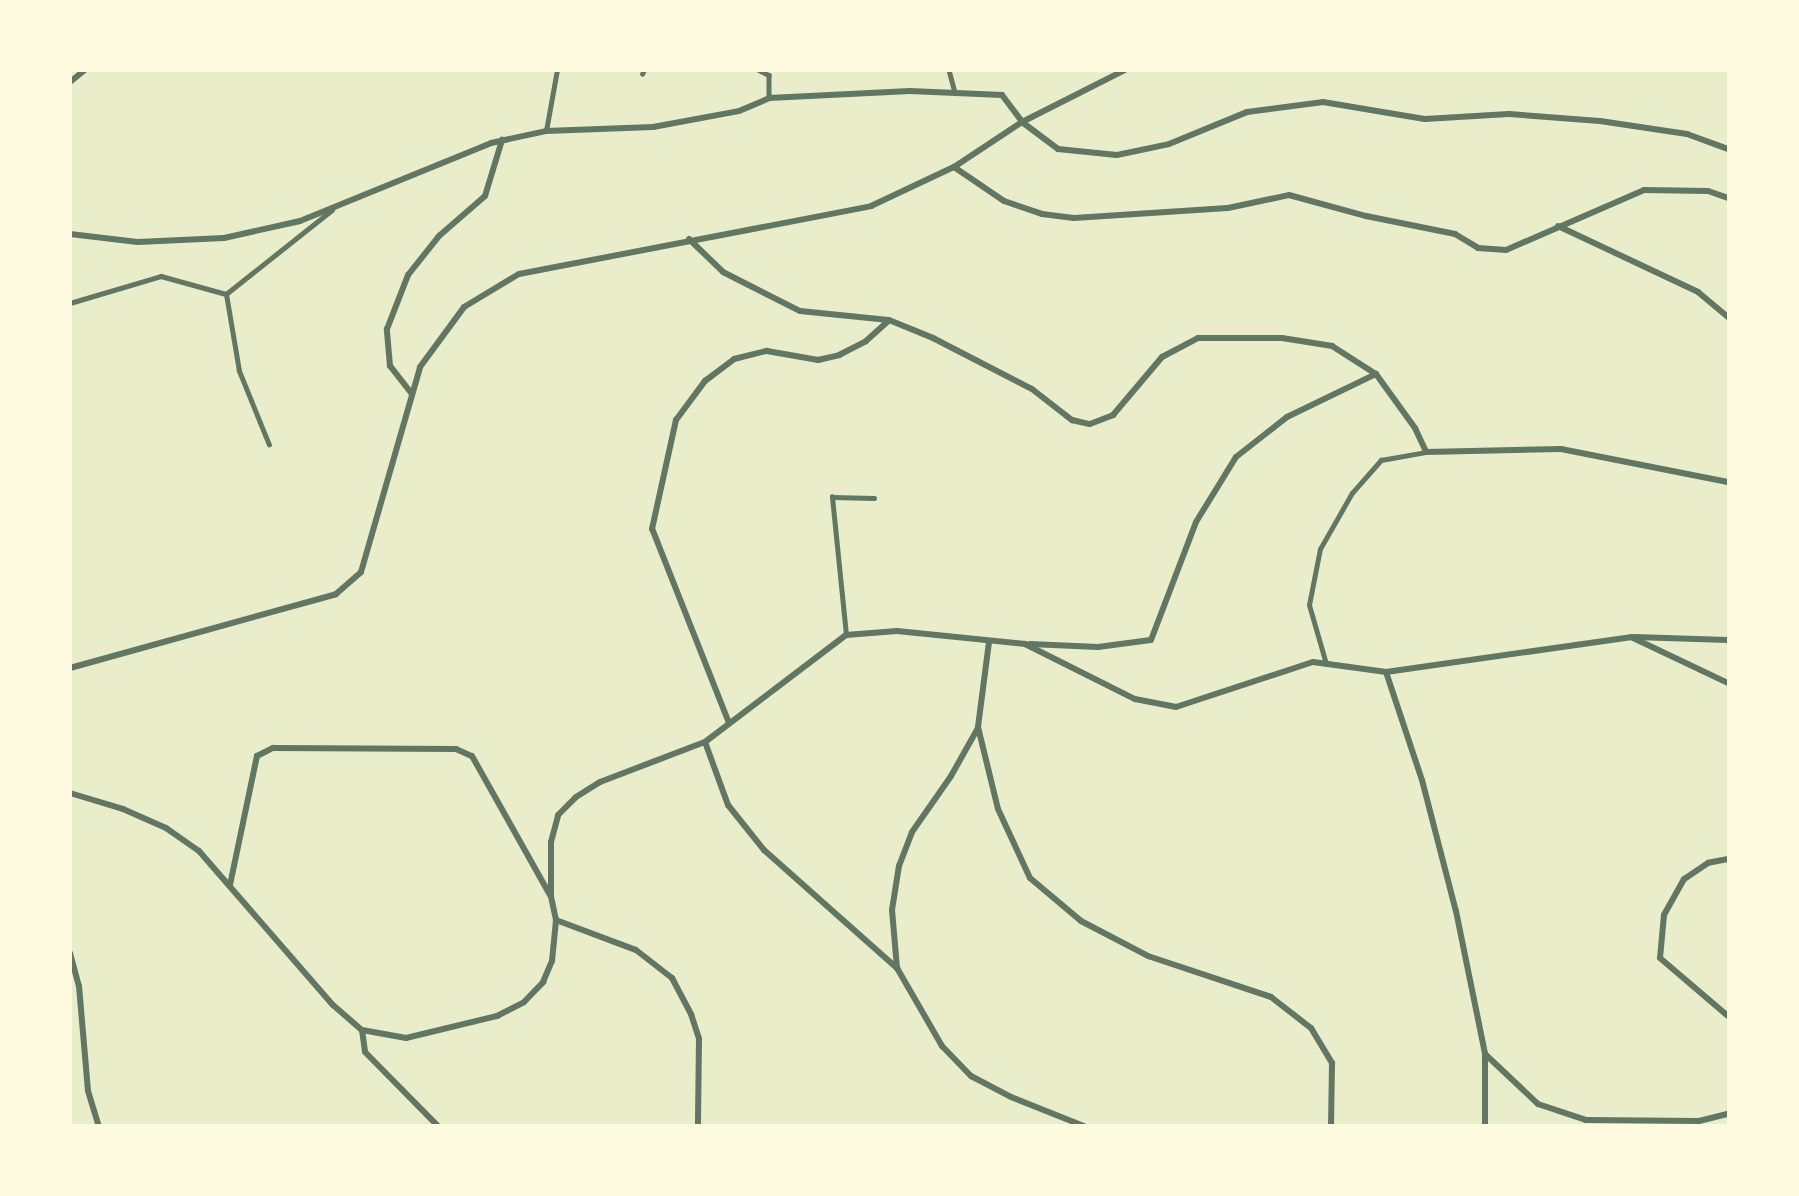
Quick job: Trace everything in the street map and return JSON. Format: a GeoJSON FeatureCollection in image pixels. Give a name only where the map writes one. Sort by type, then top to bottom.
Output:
{"type":"FeatureCollection","features":[{"type":"Feature","properties":{"kind":"street"},"geometry":{"type":"LineString","coordinates":[[70,82],[85,70]]}},
{"type":"Feature","properties":{"kind":"street"},"geometry":{"type":"LineString","coordinates":[[70,668],[336,594],[361,572],[420,367],[464,307],[519,274],[689,239],[871,206],[954,167],[1022,122],[1125,70]]}},
{"type":"Feature","properties":{"kind":"street"},"geometry":{"type":"LineString","coordinates":[[70,234],[138,242],[224,238],[300,221],[502,140],[546,131],[653,127],[739,111],[769,98],[955,92],[1002,95],[1022,122],[1058,149],[1117,155],[1169,144],[1247,112],[1323,102],[1425,119],[1509,114],[1600,121],[1687,134],[1728,149]]}},
{"type":"Feature","properties":{"kind":"street"},"geometry":{"type":"LineString","coordinates":[[412,394],[390,366],[387,329],[408,275],[439,236],[485,196],[502,140]]}},
{"type":"Feature","properties":{"kind":"street"},"geometry":{"type":"LineString","coordinates":[[954,167],[1005,201],[1042,214],[1074,218],[1228,208],[1289,195],[1366,216],[1455,234],[1478,248],[1506,250],[1644,190],[1707,191],[1728,198]]}},
{"type":"Feature","properties":{"kind":"street"},"geometry":{"type":"LineString","coordinates":[[1558,226],[1698,292],[1728,317]]}},
{"type":"Feature","properties":{"kind":"street"},"geometry":{"type":"LineString","coordinates":[[689,239],[723,272],[800,310],[889,320],[933,338],[1032,389],[1072,420],[1090,424],[1113,415],[1162,357],[1198,338],[1282,338],[1332,346],[1376,374],[1415,428],[1426,452],[1560,449],[1728,482]]}},
{"type":"Feature","properties":{"kind":"street"},"geometry":{"type":"LineString","coordinates":[[729,723],[652,530],[676,420],[705,381],[734,359],[767,351],[818,360],[839,355],[866,341],[889,320]]}},
{"type":"Feature","properties":{"kind":"street"},"geometry":{"type":"LineString","coordinates":[[70,793],[123,809],[166,828],[198,851],[333,1005],[362,1030],[406,1038],[497,1016],[524,1002],[543,982],[552,961],[556,920],[551,896],[551,842],[558,815],[600,782],[705,742],[846,635],[897,631],[989,642],[1098,647],[1151,640],[1196,522],[1236,456],[1287,417],[1376,374]]}},
{"type":"Feature","properties":{"kind":"street"},"geometry":{"type":"LineString","coordinates":[[1025,644],[1135,699],[1176,707],[1313,662],[1386,672],[1631,637],[1728,640]]}},
{"type":"Feature","properties":{"kind":"street"},"geometry":{"type":"LineString","coordinates":[[1631,637],[1728,683]]}},
{"type":"Feature","properties":{"kind":"street"},"geometry":{"type":"LineString","coordinates":[[989,642],[978,727],[998,809],[1030,878],[1081,921],[1148,956],[1271,998],[1311,1028],[1332,1063],[1331,1125]]}},
{"type":"Feature","properties":{"kind":"street"},"geometry":{"type":"LineString","coordinates":[[1386,672],[1422,780],[1456,911],[1485,1054],[1485,1125]]}},
{"type":"Feature","properties":{"kind":"street"},"geometry":{"type":"LineString","coordinates":[[897,968],[892,910],[899,866],[912,832],[951,776],[978,727]]}},
{"type":"Feature","properties":{"kind":"street"},"geometry":{"type":"LineString","coordinates":[[705,742],[728,805],[764,850],[897,968],[942,1046],[971,1076],[1011,1097],[1084,1125]]}},
{"type":"Feature","properties":{"kind":"street"},"geometry":{"type":"LineString","coordinates":[[230,885],[257,756],[273,748],[456,749],[472,756],[551,896]]}},
{"type":"Feature","properties":{"kind":"street"},"geometry":{"type":"LineString","coordinates":[[1728,859],[1708,863],[1684,879],[1664,915],[1660,958],[1728,1016]]}},
{"type":"Feature","properties":{"kind":"street"},"geometry":{"type":"LineString","coordinates":[[556,920],[636,950],[672,978],[691,1014],[699,1039],[698,1125]]}},
{"type":"Feature","properties":{"kind":"street"},"geometry":{"type":"LineString","coordinates":[[70,953],[79,986],[88,1090],[99,1125]]}},
{"type":"Feature","properties":{"kind":"street"},"geometry":{"type":"LineString","coordinates":[[362,1030],[366,1052],[438,1125]]}},
{"type":"Feature","properties":{"kind":"street"},"geometry":{"type":"LineString","coordinates":[[1485,1054],[1538,1104],[1586,1120],[1699,1121],[1728,1114]]}},
{"type":"Feature","properties":{"kind":"lane"},"geometry":{"type":"LineString","coordinates":[[546,131],[557,70]]}},
{"type":"Feature","properties":{"kind":"lane"},"geometry":{"type":"LineString","coordinates":[[759,70],[769,75],[769,98]]}},
{"type":"Feature","properties":{"kind":"lane"},"geometry":{"type":"LineString","coordinates":[[949,70],[955,92]]}},
{"type":"Feature","properties":{"kind":"lane"},"geometry":{"type":"LineString","coordinates":[[226,294],[339,205]]}},
{"type":"Feature","properties":{"kind":"lane"},"geometry":{"type":"LineString","coordinates":[[70,303],[161,276],[226,294]]}},
{"type":"Feature","properties":{"kind":"lane"},"geometry":{"type":"LineString","coordinates":[[226,294],[239,371],[269,445]]}},
{"type":"Feature","properties":{"kind":"lane"},"geometry":{"type":"LineString","coordinates":[[1326,664],[1310,605],[1320,549],[1352,493],[1381,460],[1426,452]]}},
{"type":"Feature","properties":{"kind":"lane"},"geometry":{"type":"LineString","coordinates":[[846,635],[832,497],[874,498]]}}]}
